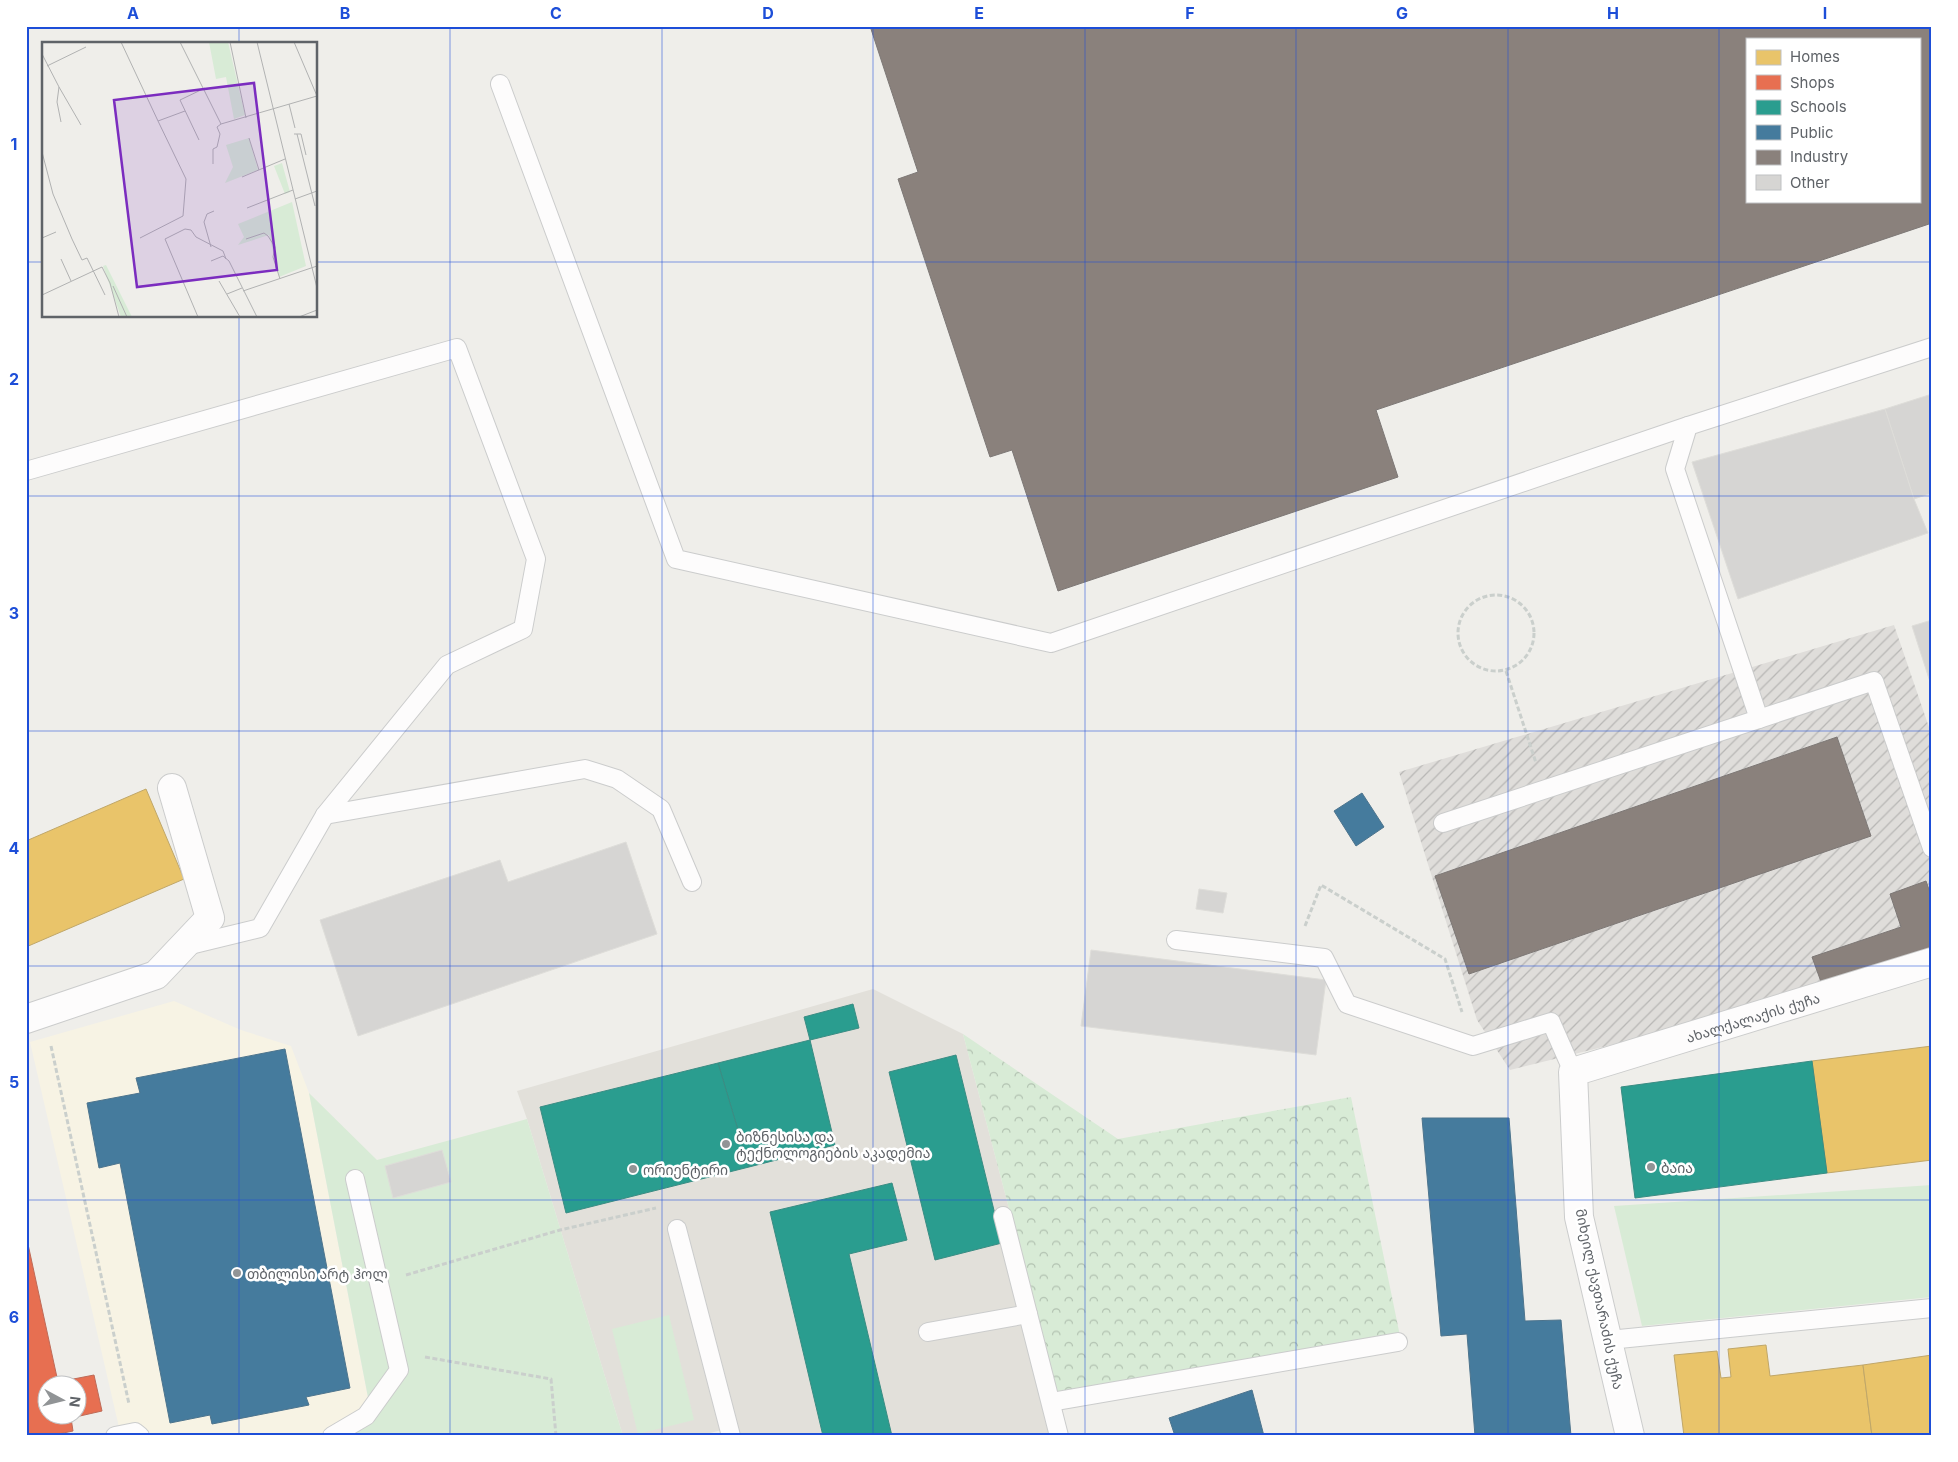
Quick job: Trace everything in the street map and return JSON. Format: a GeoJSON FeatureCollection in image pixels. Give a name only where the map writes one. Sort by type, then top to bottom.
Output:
{"type":"FeatureCollection","features":[{"type":"Feature","properties":{"kind":"street"},"geometry":{"type":"LineString","coordinates":[[35,1016],[156,975],[210,918],[172,788]]}},
{"type":"Feature","properties":{"kind":"street","name":"ახალქალაქის ქუჩა"},"geometry":{"type":"LineString","coordinates":[[1573,1072],[1932,962]]}},
{"type":"Feature","properties":{"kind":"street","name":"მიხეილ ქავთარაძის ქუჩა"},"geometry":{"type":"LineString","coordinates":[[1573,1072],[1579,1217],[1630,1436]]}},
{"type":"Feature","properties":{"kind":"lane"},"geometry":{"type":"LineString","coordinates":[[500,84],[676,559],[1051,643],[1688,426],[1932,347]]}},
{"type":"Feature","properties":{"kind":"lane"},"geometry":{"type":"LineString","coordinates":[[26,471],[457,348],[536,559],[523,629],[447,665],[325,815],[260,928],[183,947]]}},
{"type":"Feature","properties":{"kind":"lane"},"geometry":{"type":"LineString","coordinates":[[1688,426],[1675,469],[1759,719]]}},
{"type":"Feature","properties":{"kind":"lane"},"geometry":{"type":"LineString","coordinates":[[1443,823],[1874,681],[1932,848]]}},
{"type":"Feature","properties":{"kind":"lane"},"geometry":{"type":"LineString","coordinates":[[325,815],[586,769],[617,778],[661,809],[692,882]]}},
{"type":"Feature","properties":{"kind":"lane"},"geometry":{"type":"LineString","coordinates":[[1176,940],[1324,958],[1347,1004],[1473,1046],[1551,1022],[1573,1072]]}},
{"type":"Feature","properties":{"kind":"lane"},"geometry":{"type":"LineString","coordinates":[[332,1436],[366,1416],[399,1370],[356,1179]]}},
{"type":"Feature","properties":{"kind":"lane"},"geometry":{"type":"LineString","coordinates":[[1003,1216],[1059,1436]]}},
{"type":"Feature","properties":{"kind":"lane"},"geometry":{"type":"LineString","coordinates":[[677,1229],[731,1436]]}},
{"type":"Feature","properties":{"kind":"lane"},"geometry":{"type":"LineString","coordinates":[[1609,1340],[1932,1308]]}},
{"type":"Feature","properties":{"kind":"lane"},"geometry":{"type":"LineString","coordinates":[[928,1332],[1028,1314]]}},
{"type":"Feature","properties":{"kind":"lane"},"geometry":{"type":"LineString","coordinates":[[1051,1402],[1398,1342]]}},
{"type":"Feature","properties":{"kind":"lane"},"geometry":{"type":"LineString","coordinates":[[115,1436],[137,1434]]}},
{"type":"Feature","properties":{"kind":"path"},"geometry":{"type":"LineString","coordinates":[[1492,594],[1505,595],[1516,600],[1525,608],[1531,618],[1534,630],[1533,643],[1527,656],[1518,665],[1506,671],[1492,672],[1479,668],[1468,660],[1461,649],[1457,636],[1458,624],[1470,604],[1481,597],[1492,594]]}},
{"type":"Feature","properties":{"kind":"path"},"geometry":{"type":"LineString","coordinates":[[1506,671],[1545,790]]}},
{"type":"Feature","properties":{"kind":"path"},"geometry":{"type":"LineString","coordinates":[[1294,954],[1321,885],[1445,959],[1455,990]]}},
{"type":"Feature","properties":{"kind":"path"},"geometry":{"type":"LineString","coordinates":[[35,1016],[137,1434]]}},
{"type":"Feature","properties":{"kind":"path"},"geometry":{"type":"LineString","coordinates":[[379,1283],[560,1230],[658,1208],[677,1229]]}},
{"type":"Feature","properties":{"kind":"path"},"geometry":{"type":"LineString","coordinates":[[395,1352],[551,1379],[556,1436]]}},
{"type":"Feature","properties":{"kind":"shaded area"},"geometry":{"type":"Polygon","coordinates":[[[1894,625],[1932,736],[1932,952],[1817,994],[1510,1070],[1477,1020],[1399,772],[1894,625]]]}},
{"type":"Feature","properties":{"kind":"shaded area"},"geometry":{"type":"Polygon","coordinates":[[[873,989],[963,1034],[1022,1258],[1007,1264],[1049,1436],[723,1436],[722,1430],[698,1436],[623,1436],[517,1091],[873,989]]]}},
{"type":"Feature","properties":{"kind":"shaded area"},"geometry":{"type":"Polygon","coordinates":[[[174,1001],[241,1030],[291,1046],[309,1093],[373,1424],[314,1436],[121,1436],[30,1042],[174,1001]]]}},
{"type":"Feature","properties":{"kind":"green space"},"geometry":{"type":"Polygon","coordinates":[[[963,1034],[1118,1139],[1351,1097],[1400,1336],[1056,1395],[963,1034]]]}},
{"type":"Feature","properties":{"kind":"green space"},"geometry":{"type":"Polygon","coordinates":[[[309,1093],[377,1160],[527,1119],[623,1436],[314,1436],[373,1423],[309,1093]]]}},
{"type":"Feature","properties":{"kind":"green space"},"geometry":{"type":"Polygon","coordinates":[[[1932,1185],[1932,1297],[1642,1326],[1614,1206],[1932,1185]]]}},
{"type":"Feature","properties":{"kind":"green space"},"geometry":{"type":"Polygon","coordinates":[[[669,1315],[694,1420],[638,1434],[612,1329],[669,1315]]]}},
{"type":"Feature","properties":{"kind":"building: Homes"},"geometry":{"type":"Polygon","coordinates":[[[146,789],[184,879],[26,947],[26,841],[146,789]]]}},
{"type":"Feature","properties":{"kind":"building: Homes"},"geometry":{"type":"Polygon","coordinates":[[[1932,1046],[1932,1160],[1827,1173],[1812,1061],[1932,1046]]]}},
{"type":"Feature","properties":{"kind":"building: Homes"},"geometry":{"type":"Polygon","coordinates":[[[1766,1345],[1770,1376],[1863,1365],[1872,1436],[1684,1436],[1674,1355],[1717,1351],[1721,1378],[1731,1377],[1728,1349],[1766,1345]]]}},
{"type":"Feature","properties":{"kind":"building: Homes"},"geometry":{"type":"Polygon","coordinates":[[[1932,1355],[1932,1436],[1872,1436],[1863,1365],[1932,1355]]]}},
{"type":"Feature","properties":{"kind":"building: Shops"},"geometry":{"type":"Polygon","coordinates":[[[26,1235],[56,1374],[38,1374],[38,1424],[72,1424],[73,1431],[49,1436],[26,1436],[26,1235]]]}},
{"type":"Feature","properties":{"kind":"building: Shops"},"geometry":{"type":"Polygon","coordinates":[[[94,1375],[102,1411],[88,1414],[88,1376],[94,1375]]]}},
{"type":"Feature","properties":{"kind":"building: Schools"},"geometry":{"type":"Polygon","coordinates":[[[853,1004],[859,1028],[810,1040],[804,1017],[853,1004]]]}},
{"type":"Feature","properties":{"kind":"building: Schools"},"geometry":{"type":"Polygon","coordinates":[[[810,1040],[835,1145],[749,1167],[718,1063],[810,1040]]]}},
{"type":"Feature","properties":{"kind":"building: Schools"},"geometry":{"type":"Polygon","coordinates":[[[956,1055],[1002,1243],[935,1260],[889,1072],[956,1055]]]}},
{"type":"Feature","properties":{"kind":"building: Schools"},"geometry":{"type":"Polygon","coordinates":[[[1812,1061],[1827,1173],[1635,1198],[1621,1087],[1812,1061]]]}},
{"type":"Feature","properties":{"kind":"building: Schools"},"geometry":{"type":"Polygon","coordinates":[[[718,1063],[749,1167],[566,1213],[540,1107],[718,1063]]]}},
{"type":"Feature","properties":{"kind":"building: Schools"},"geometry":{"type":"Polygon","coordinates":[[[892,1183],[907,1240],[849,1254],[892,1436],[823,1436],[770,1212],[892,1183]]]}},
{"type":"Feature","properties":{"kind":"building: Public"},"geometry":{"type":"Polygon","coordinates":[[[1362,793],[1384,827],[1356,846],[1334,811],[1362,793]]]}},
{"type":"Feature","properties":{"kind":"building: Public"},"geometry":{"type":"Polygon","coordinates":[[[285,1049],[350,1388],[306,1397],[309,1405],[212,1424],[210,1415],[170,1423],[120,1163],[99,1168],[87,1103],[140,1093],[136,1078],[285,1049]]]}},
{"type":"Feature","properties":{"kind":"building: Public"},"geometry":{"type":"Polygon","coordinates":[[[1422,1118],[1509,1118],[1525,1321],[1561,1320],[1571,1436],[1475,1436],[1467,1334],[1441,1336],[1422,1118]]]}},
{"type":"Feature","properties":{"kind":"building: Public"},"geometry":{"type":"Polygon","coordinates":[[[1252,1390],[1264,1436],[1175,1436],[1169,1418],[1252,1390]]]}},
{"type":"Feature","properties":{"kind":"building: Industry"},"geometry":{"type":"Polygon","coordinates":[[[870,26],[1932,26],[1932,223],[1376,410],[1398,477],[1058,591],[1012,450],[990,457],[898,179],[918,172],[870,26]]]}},
{"type":"Feature","properties":{"kind":"building: Industry"},"geometry":{"type":"Polygon","coordinates":[[[1837,737],[1871,836],[1469,974],[1435,876],[1837,737]]]}},
{"type":"Feature","properties":{"kind":"building: Industry"},"geometry":{"type":"Polygon","coordinates":[[[1926,881],[1932,898],[1932,953],[1824,990],[1812,957],[1901,927],[1890,894],[1926,881]]]}},
{"type":"Feature","properties":{"kind":"building: Other"},"geometry":{"type":"Polygon","coordinates":[[[1932,394],[1932,493],[1914,499],[1885,409],[1932,394]]]}},
{"type":"Feature","properties":{"kind":"building: Other"},"geometry":{"type":"Polygon","coordinates":[[[1885,409],[1914,499],[1928,533],[1738,599],[1692,462],[1885,409]]]}},
{"type":"Feature","properties":{"kind":"building: Other"},"geometry":{"type":"Polygon","coordinates":[[[1932,620],[1932,688],[1912,626],[1932,620]]]}},
{"type":"Feature","properties":{"kind":"building: Other"},"geometry":{"type":"Polygon","coordinates":[[[626,842],[657,934],[358,1036],[320,920],[500,860],[508,882],[626,842]]]}},
{"type":"Feature","properties":{"kind":"building: Other"},"geometry":{"type":"Polygon","coordinates":[[[1199,889],[1227,893],[1223,913],[1196,909],[1199,889]]]}},
{"type":"Feature","properties":{"kind":"building: Other"},"geometry":{"type":"Polygon","coordinates":[[[1091,950],[1326,980],[1316,1055],[1081,1026],[1091,950]]]}},
{"type":"Feature","properties":{"kind":"building: Other"},"geometry":{"type":"Polygon","coordinates":[[[442,1150],[451,1182],[393,1198],[385,1166],[442,1150]]]}},
{"type":"Feature","properties":{"kind":"place","name":"ბიზნესისა და ტექნოლოგიების აკადემია"},"geometry":{"type":"Point","coordinates":[726,1144]}},
{"type":"Feature","properties":{"kind":"place","name":"ბაია"},"geometry":{"type":"Point","coordinates":[1651,1167]}},
{"type":"Feature","properties":{"kind":"place","name":"ორიენტირი"},"geometry":{"type":"Point","coordinates":[633,1169]}},
{"type":"Feature","properties":{"kind":"place","name":"თბილისი არტ ჰოლ"},"geometry":{"type":"Point","coordinates":[237,1273]}}]}
